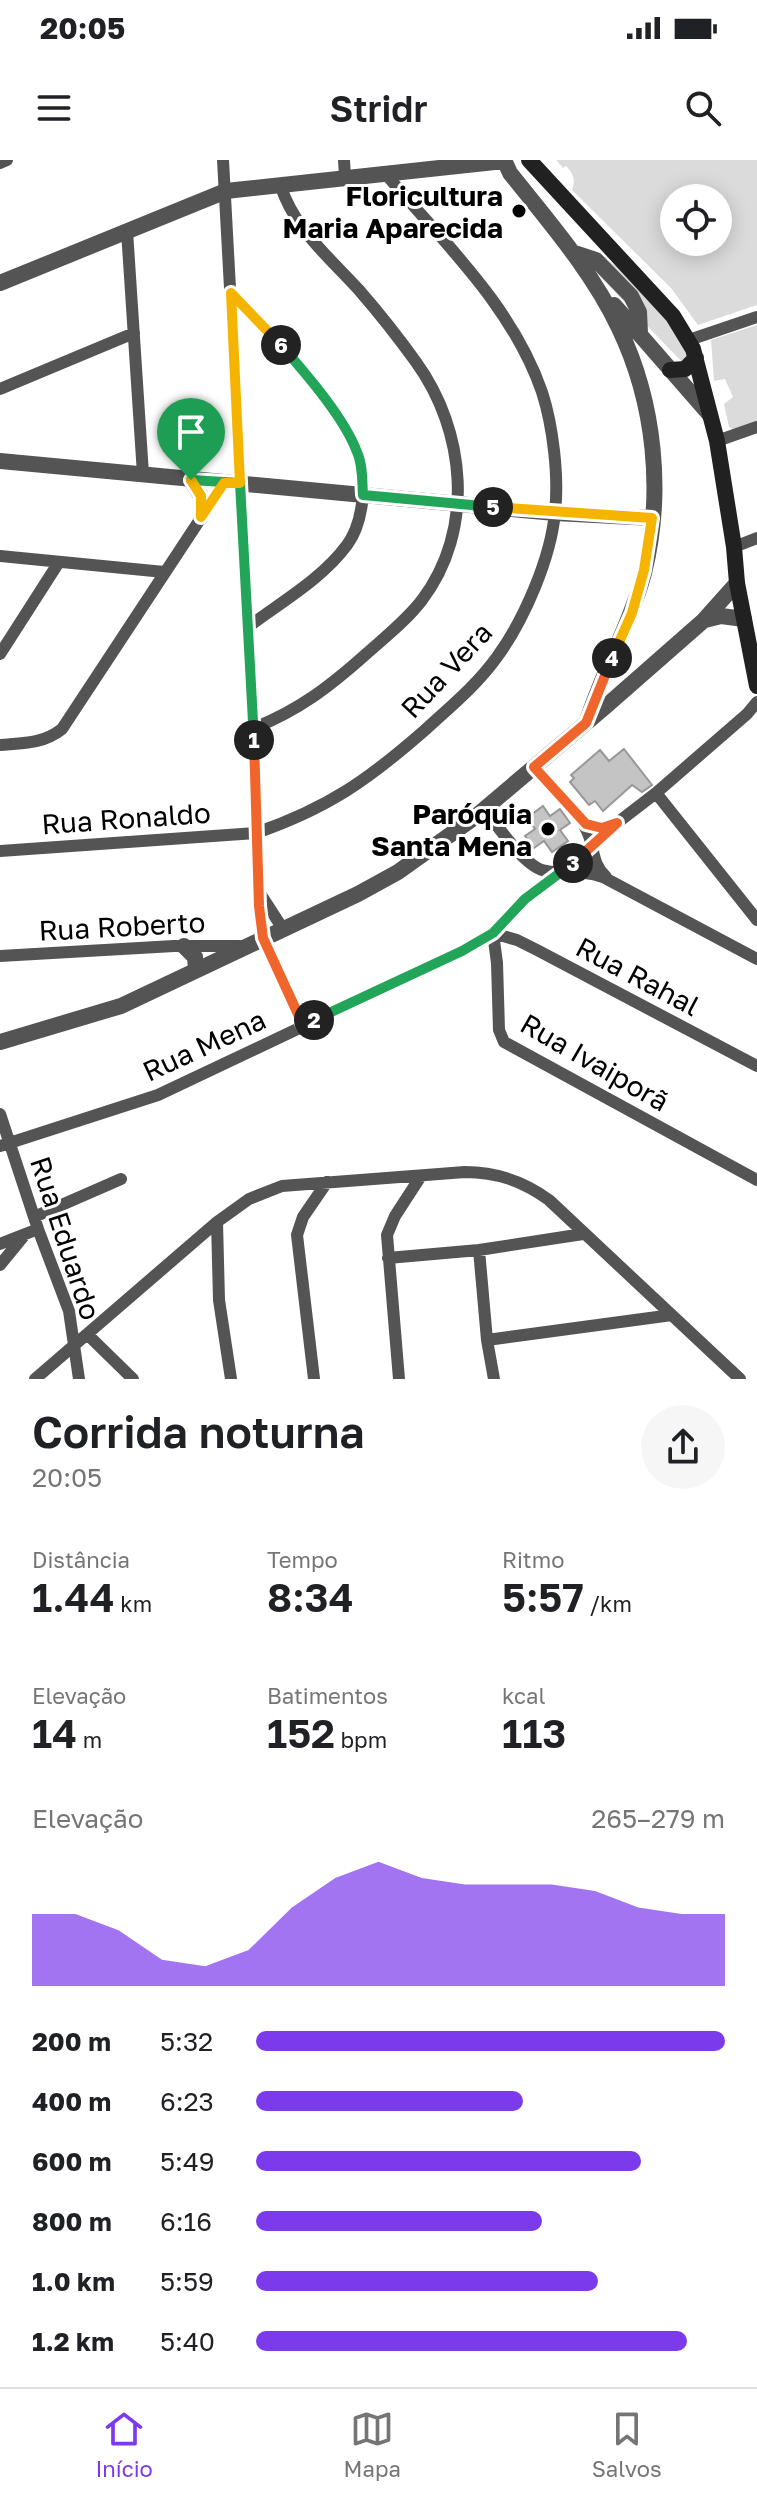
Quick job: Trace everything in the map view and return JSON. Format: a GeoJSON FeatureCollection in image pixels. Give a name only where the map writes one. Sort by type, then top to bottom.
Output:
{"type":"FeatureCollection","features":[{"type":"Feature","properties":{"kind":"main road"},"geometry":{"type":"LineString","coordinates":[[529,160],[673,316],[689,340],[717,441],[737,583],[757,686]]}},
{"type":"Feature","properties":{"kind":"main road"},"geometry":{"type":"LineString","coordinates":[[670,370],[685,369],[696,358]]}},
{"type":"Feature","properties":{"kind":"street"},"geometry":{"type":"LineString","coordinates":[[0,163],[7,160]]}},
{"type":"Feature","properties":{"kind":"street"},"geometry":{"type":"LineString","coordinates":[[223,160],[231,293],[232,483],[248,627],[263,938],[303,1025]]}},
{"type":"Feature","properties":{"kind":"street"},"geometry":{"type":"LineString","coordinates":[[0,283],[226,191],[280,184],[344,168],[384,172],[506,165],[572,252],[619,328],[641,387],[652,440],[655,478],[644,570],[632,613],[586,723]]}},
{"type":"Feature","properties":{"kind":"street","name":"Rua Vera"},"geometry":{"type":"LineString","coordinates":[[256,833],[317,809],[358,785],[416,738],[475,683],[516,630],[544,560],[555,513],[550,431],[542,394],[527,357],[494,299],[384,172]]}},
{"type":"Feature","properties":{"kind":"street"},"geometry":{"type":"LineString","coordinates":[[254,728],[283,717],[324,690],[389,634],[420,602],[442,566],[459,504],[454,446],[441,405],[418,364],[390,328],[301,227],[285,201],[280,184]]}},
{"type":"Feature","properties":{"kind":"street"},"geometry":{"type":"LineString","coordinates":[[127,231],[143,474]]}},
{"type":"Feature","properties":{"kind":"street"},"geometry":{"type":"LineString","coordinates":[[572,252],[596,260],[631,296],[639,312],[640,333]]}},
{"type":"Feature","properties":{"kind":"street"},"geometry":{"type":"LineString","coordinates":[[589,277],[710,415]]}},
{"type":"Feature","properties":{"kind":"street"},"geometry":{"type":"LineString","coordinates":[[231,293],[304,372],[344,428],[361,464],[363,495],[356,527],[346,546],[300,590],[248,627]]}},
{"type":"Feature","properties":{"kind":"street"},"geometry":{"type":"LineString","coordinates":[[689,340],[757,317]]}},
{"type":"Feature","properties":{"kind":"street"},"geometry":{"type":"LineString","coordinates":[[0,389],[134,333]]}},
{"type":"Feature","properties":{"kind":"street"},"geometry":{"type":"LineString","coordinates":[[641,387],[642,376],[649,368],[670,370]]}},
{"type":"Feature","properties":{"kind":"street"},"geometry":{"type":"LineString","coordinates":[[717,441],[757,427]]}},
{"type":"Feature","properties":{"kind":"street"},"geometry":{"type":"LineString","coordinates":[[0,461],[555,513],[652,518]]}},
{"type":"Feature","properties":{"kind":"street"},"geometry":{"type":"LineString","coordinates":[[191,480],[201,496],[201,517]]}},
{"type":"Feature","properties":{"kind":"street"},"geometry":{"type":"LineString","coordinates":[[0,745],[39,742],[62,729],[201,517],[232,483]]}},
{"type":"Feature","properties":{"kind":"street"},"geometry":{"type":"LineString","coordinates":[[734,547],[757,538]]}},
{"type":"Feature","properties":{"kind":"street"},"geometry":{"type":"LineString","coordinates":[[0,556],[164,572]]}},
{"type":"Feature","properties":{"kind":"street"},"geometry":{"type":"LineString","coordinates":[[0,654],[59,562]]}},
{"type":"Feature","properties":{"kind":"street"},"geometry":{"type":"LineString","coordinates":[[0,1042],[121,1006],[398,872],[484,809],[586,723],[703,621],[737,583]]}},
{"type":"Feature","properties":{"kind":"street"},"geometry":{"type":"LineString","coordinates":[[703,621],[721,616],[744,619]]}},
{"type":"Feature","properties":{"kind":"street","name":"Rua Mena"},"geometry":{"type":"LineString","coordinates":[[5,1145],[158,1095],[462,951],[493,933],[525,899],[565,871],[747,714],[757,702]]}},
{"type":"Feature","properties":{"kind":"street"},"geometry":{"type":"LineString","coordinates":[[534,767],[580,819],[588,831],[597,867],[612,881]]}},
{"type":"Feature","properties":{"kind":"street"},"geometry":{"type":"LineString","coordinates":[[656,793],[757,920]]}},
{"type":"Feature","properties":{"kind":"street"},"geometry":{"type":"LineString","coordinates":[[484,809],[531,866],[534,880],[525,899]]}},
{"type":"Feature","properties":{"kind":"street"},"geometry":{"type":"LineString","coordinates":[[580,819],[602,828],[617,823]]}},
{"type":"Feature","properties":{"kind":"street","name":"Rua Ronaldo"},"geometry":{"type":"LineString","coordinates":[[0,851],[256,833]]}},
{"type":"Feature","properties":{"kind":"street"},"geometry":{"type":"LineString","coordinates":[[531,866],[548,872],[584,872],[612,881],[757,959]]}},
{"type":"Feature","properties":{"kind":"street"},"geometry":{"type":"LineString","coordinates":[[259,892],[283,929]]}},
{"type":"Feature","properties":{"kind":"street","name":"Rua Rahal"},"geometry":{"type":"LineString","coordinates":[[493,933],[537,950],[757,1066]]}},
{"type":"Feature","properties":{"kind":"street","name":"Rua Ivaiporã"},"geometry":{"type":"LineString","coordinates":[[493,933],[499,1030],[504,1042],[757,1180]]}},
{"type":"Feature","properties":{"kind":"street"},"geometry":{"type":"LineString","coordinates":[[736,948],[752,947],[757,943]]}},
{"type":"Feature","properties":{"kind":"street"},"geometry":{"type":"LineString","coordinates":[[184,946],[195,957],[196,970]]}},
{"type":"Feature","properties":{"kind":"street","name":"Rua Roberto"},"geometry":{"type":"LineString","coordinates":[[0,956],[184,946],[246,946]]}},
{"type":"Feature","properties":{"kind":"street","name":"Rua Eduardo"},"geometry":{"type":"LineString","coordinates":[[0,1114],[5,1145],[69,1311],[79,1379]]}},
{"type":"Feature","properties":{"kind":"street"},"geometry":{"type":"LineString","coordinates":[[35,1379],[217,1222],[266,1191],[282,1186],[327,1182],[483,1172],[516,1180],[549,1200],[740,1379]]}},
{"type":"Feature","properties":{"kind":"street"},"geometry":{"type":"LineString","coordinates":[[399,1379],[388,1258],[389,1228],[421,1176]]}},
{"type":"Feature","properties":{"kind":"street"},"geometry":{"type":"LineString","coordinates":[[0,1265],[36,1223],[121,1179]]}},
{"type":"Feature","properties":{"kind":"street"},"geometry":{"type":"LineString","coordinates":[[314,1379],[297,1235],[303,1217],[327,1182]]}},
{"type":"Feature","properties":{"kind":"street"},"geometry":{"type":"LineString","coordinates":[[217,1222],[217,1274],[231,1379]]}},
{"type":"Feature","properties":{"kind":"street"},"geometry":{"type":"LineString","coordinates":[[388,1258],[479,1250],[583,1234]]}},
{"type":"Feature","properties":{"kind":"street"},"geometry":{"type":"LineString","coordinates":[[0,1244],[25,1235]]}},
{"type":"Feature","properties":{"kind":"street"},"geometry":{"type":"LineString","coordinates":[[479,1250],[487,1340],[494,1379]]}},
{"type":"Feature","properties":{"kind":"street"},"geometry":{"type":"LineString","coordinates":[[487,1340],[672,1315]]}},
{"type":"Feature","properties":{"kind":"street"},"geometry":{"type":"LineString","coordinates":[[88,1335],[133,1379]]}},
{"type":"Feature","properties":{"kind":"shaded area"},"geometry":{"type":"Polygon","coordinates":[[[556,160],[757,160],[757,305],[698,325],[671,288],[572,190],[572,174],[566,166],[563,168],[556,160]]]}},
{"type":"Feature","properties":{"kind":"shaded area"},"geometry":{"type":"Polygon","coordinates":[[[599,257],[624,272],[650,297],[689,352],[686,358],[681,361],[591,267],[599,257]]]}},
{"type":"Feature","properties":{"kind":"shaded area"},"geometry":{"type":"Polygon","coordinates":[[[757,325],[757,421],[735,431],[729,427],[724,404],[733,397],[725,379],[714,381],[711,340],[757,325]]]}},
{"type":"Feature","properties":{"kind":"building"},"geometry":{"type":"Polygon","coordinates":[[[624,749],[652,785],[642,792],[632,785],[603,811],[595,801],[589,805],[570,782],[574,778],[571,775],[600,750],[609,761],[624,749]]]}},
{"type":"Feature","properties":{"kind":"building","name":"Paróquia Santa Mena"},"geometry":{"type":"Polygon","coordinates":[[[543,806],[550,816],[560,809],[570,823],[560,830],[568,841],[552,852],[544,841],[534,848],[525,836],[535,829],[527,818],[543,806]]]}},
{"type":"Feature","properties":{"kind":"place","name":"Floricultura Maria Aparecida"},"geometry":{"type":"Point","coordinates":[519,211]}},
{"type":"Feature","properties":{"kind":"place","name":"Paróquia Santa Mena"},"geometry":{"type":"Point","coordinates":[548,829]}},
{"type":"Feature","properties":{"kind":"route"},"geometry":{"type":"LineString","coordinates":[[191,480],[200,492],[201,517],[224,483],[240,483],[231,293],[276,339],[339,420],[357,451],[363,495],[555,513],[652,518],[644,570],[632,613],[586,723],[534,767],[586,824],[602,828],[617,823],[565,871],[525,899],[493,933],[462,951],[303,1025],[263,938],[260,916],[254,728],[240,483],[191,480]]}}]}
